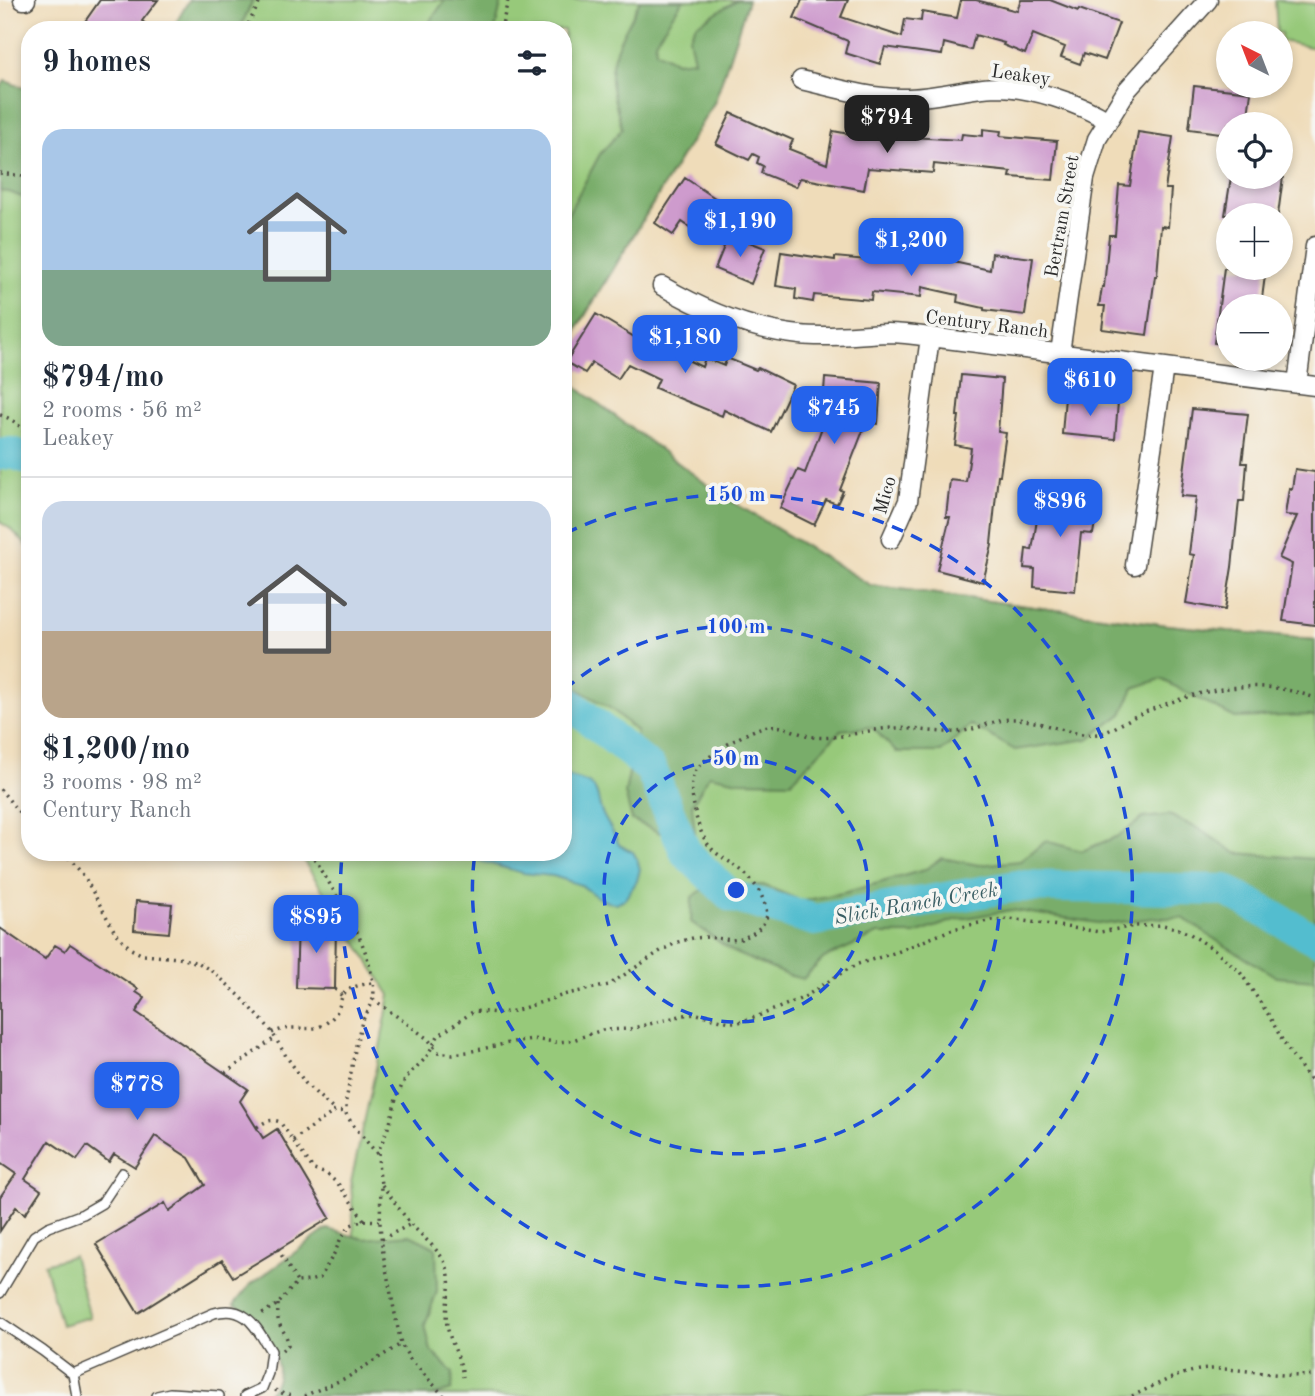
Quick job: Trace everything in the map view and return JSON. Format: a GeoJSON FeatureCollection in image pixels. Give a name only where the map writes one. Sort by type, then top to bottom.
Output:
{"type":"FeatureCollection","features":[{"type":"Feature","properties":{"kind":"street","name":"Bertram Street"},"geometry":{"type":"LineString","coordinates":[[1060,353],[1085,178],[1097,139],[1127,90],[1208,0]]}},
{"type":"Feature","properties":{"kind":"street","name":"Leakey"},"geometry":{"type":"LineString","coordinates":[[801,80],[898,99],[997,87],[1020,90],[1083,107],[1108,121]]}},
{"type":"Feature","properties":{"kind":"street"},"geometry":{"type":"LineString","coordinates":[[1306,385],[1315,246]]}},
{"type":"Feature","properties":{"kind":"street","name":"Century Ranch"},"geometry":{"type":"LineString","coordinates":[[662,286],[708,310],[751,326],[800,335],[890,333],[1306,385]]}},
{"type":"Feature","properties":{"kind":"street","name":"Mico"},"geometry":{"type":"LineString","coordinates":[[891,539],[908,501],[930,337]]}},
{"type":"Feature","properties":{"kind":"street"},"geometry":{"type":"LineString","coordinates":[[1135,565],[1164,367]]}},
{"type":"Feature","properties":{"kind":"lane"},"geometry":{"type":"LineString","coordinates":[[0,1293],[34,1236],[102,1203],[122,1173]]}},
{"type":"Feature","properties":{"kind":"lane"},"geometry":{"type":"LineString","coordinates":[[73,1374],[225,1310],[241,1313],[252,1321],[271,1351],[268,1373],[262,1388],[244,1396]]}},
{"type":"Feature","properties":{"kind":"lane"},"geometry":{"type":"LineString","coordinates":[[0,1322],[73,1374],[77,1396]]}},
{"type":"Feature","properties":{"kind":"lane"},"geometry":{"type":"LineString","coordinates":[[157,1396],[170,1393],[219,1396]]}},
{"type":"Feature","properties":{"kind":"path"},"geometry":{"type":"LineString","coordinates":[[250,21],[261,0]]}},
{"type":"Feature","properties":{"kind":"path"},"geometry":{"type":"LineString","coordinates":[[503,21],[508,0]]}},
{"type":"Feature","properties":{"kind":"path"},"geometry":{"type":"LineString","coordinates":[[0,173],[21,176]]}},
{"type":"Feature","properties":{"kind":"path"},"geometry":{"type":"LineString","coordinates":[[0,415],[14,420],[21,428]]}},
{"type":"Feature","properties":{"kind":"path"},"geometry":{"type":"LineString","coordinates":[[444,1396],[410,1359],[401,1344],[386,1273],[381,1240],[381,1184],[378,1164],[396,1099],[403,1083],[426,1058],[438,1036],[474,1011],[514,1011],[567,993],[609,985],[678,942],[700,937],[741,939],[762,926],[767,916],[762,896],[745,873],[722,858],[707,842],[695,813],[692,796],[694,774],[702,763],[753,729],[770,725],[816,737],[842,736],[890,728],[956,732],[1012,719],[1084,734],[1102,733],[1163,705],[1229,687],[1278,688],[1315,698]]}},
{"type":"Feature","properties":{"kind":"path"},"geometry":{"type":"LineString","coordinates":[[0,789],[21,814]]}},
{"type":"Feature","properties":{"kind":"path"},"geometry":{"type":"LineString","coordinates":[[72,861],[84,876],[115,932],[131,949],[143,955],[179,958],[199,963],[216,974],[241,996],[272,1033],[306,1084],[335,1111],[346,1112]]}},
{"type":"Feature","properties":{"kind":"path"},"geometry":{"type":"LineString","coordinates":[[316,861],[357,929],[368,958],[373,999],[363,1018],[346,1112],[379,1157]]}},
{"type":"Feature","properties":{"kind":"path"},"geometry":{"type":"LineString","coordinates":[[373,999],[421,1033],[439,1052],[453,1054],[525,1040],[569,1041],[601,1030],[630,1029],[684,1014],[730,1022],[739,1021],[803,999],[858,964],[897,952],[953,929],[992,920],[1010,919],[1100,932],[1163,925],[1190,934],[1240,972],[1286,1047],[1315,1083]]}},
{"type":"Feature","properties":{"kind":"path"},"geometry":{"type":"LineString","coordinates":[[272,1033],[285,1028],[312,1029],[321,1026],[336,1014],[347,989],[373,983]]}},
{"type":"Feature","properties":{"kind":"path"},"geometry":{"type":"LineString","coordinates":[[334,989],[342,996]]}},
{"type":"Feature","properties":{"kind":"path"},"geometry":{"type":"LineString","coordinates":[[225,1073],[275,1038]]}},
{"type":"Feature","properties":{"kind":"path"},"geometry":{"type":"LineString","coordinates":[[293,1140],[335,1111]]}},
{"type":"Feature","properties":{"kind":"path"},"geometry":{"type":"LineString","coordinates":[[257,1127],[268,1120],[280,1122],[314,1170],[327,1174],[339,1185],[364,1220]]}},
{"type":"Feature","properties":{"kind":"path"},"geometry":{"type":"LineString","coordinates":[[381,1184],[447,1267],[447,1324],[463,1377]]}},
{"type":"Feature","properties":{"kind":"path"},"geometry":{"type":"LineString","coordinates":[[253,1318],[278,1304],[297,1282],[320,1278],[351,1224],[364,1220],[380,1221]]}},
{"type":"Feature","properties":{"kind":"path"},"geometry":{"type":"LineString","coordinates":[[381,1240],[411,1224]]}},
{"type":"Feature","properties":{"kind":"path"},"geometry":{"type":"LineString","coordinates":[[278,1249],[297,1282]]}},
{"type":"Feature","properties":{"kind":"path"},"geometry":{"type":"LineString","coordinates":[[275,1354],[288,1345],[280,1324],[278,1304]]}},
{"type":"Feature","properties":{"kind":"path"},"geometry":{"type":"LineString","coordinates":[[304,1396],[348,1377],[401,1344]]}},
{"type":"Feature","properties":{"kind":"path"},"geometry":{"type":"LineString","coordinates":[[1132,1396],[1198,1370],[1315,1375]]}},
{"type":"Feature","properties":{"kind":"path"},"geometry":{"type":"LineString","coordinates":[[263,1385],[293,1396]]}},
{"type":"Feature","properties":{"kind":"green space"},"geometry":{"type":"Polygon","coordinates":[[[189,0],[253,0],[243,21],[177,21],[189,0]]]}},
{"type":"Feature","properties":{"kind":"green space"},"geometry":{"type":"Polygon","coordinates":[[[253,0],[748,0],[715,101],[572,338],[572,21],[243,21],[253,0]]]}},
{"type":"Feature","properties":{"kind":"green space"},"geometry":{"type":"Polygon","coordinates":[[[445,0],[502,0],[497,21],[430,21],[445,0]]]}},
{"type":"Feature","properties":{"kind":"green space"},"geometry":{"type":"Polygon","coordinates":[[[640,0],[683,0],[655,41],[656,51],[676,62],[694,60],[689,38],[696,25],[737,0],[748,0],[715,101],[572,336],[572,206],[600,154],[622,129],[611,70],[621,39],[640,0]]]}},
{"type":"Feature","properties":{"kind":"green space"},"geometry":{"type":"Polygon","coordinates":[[[1275,0],[1315,4],[1315,48],[1293,43],[1293,21],[1276,21],[1275,0]]]}},
{"type":"Feature","properties":{"kind":"green space"},"geometry":{"type":"Polygon","coordinates":[[[5,81],[21,87],[21,197],[0,191],[0,88],[5,81]]]}},
{"type":"Feature","properties":{"kind":"green space"},"geometry":{"type":"Polygon","coordinates":[[[0,142],[21,152],[21,540],[0,522],[0,142]]]}},
{"type":"Feature","properties":{"kind":"green space"},"geometry":{"type":"Polygon","coordinates":[[[572,384],[721,495],[870,585],[1168,625],[1315,640],[1315,1396],[334,1396],[355,1253],[351,1182],[390,995],[304,861],[572,861],[572,384]]]}},
{"type":"Feature","properties":{"kind":"green space"},"geometry":{"type":"Polygon","coordinates":[[[572,384],[721,495],[870,585],[1168,625],[1315,640],[1315,717],[1235,718],[1161,679],[1134,688],[1122,714],[1088,739],[1015,750],[971,725],[941,752],[896,752],[872,727],[841,730],[791,782],[739,781],[709,775],[692,805],[695,833],[669,837],[632,820],[625,793],[637,732],[613,710],[572,686],[572,384]]]}},
{"type":"Feature","properties":{"kind":"green space"},"geometry":{"type":"Polygon","coordinates":[[[1169,815],[1199,829],[1236,853],[1315,859],[1315,980],[1277,977],[1183,918],[1153,918],[1105,924],[1011,910],[955,920],[915,934],[878,934],[824,958],[803,979],[735,953],[691,922],[692,897],[704,889],[724,893],[741,886],[763,885],[802,901],[847,892],[924,870],[942,858],[979,865],[1020,861],[1046,841],[1082,851],[1118,836],[1143,818],[1169,815]]]}},
{"type":"Feature","properties":{"kind":"green space"},"geometry":{"type":"Polygon","coordinates":[[[327,1229],[364,1239],[410,1235],[436,1248],[437,1291],[425,1325],[431,1351],[453,1373],[452,1390],[432,1396],[265,1396],[276,1381],[276,1359],[255,1322],[234,1305],[250,1285],[327,1229]]]}},
{"type":"Feature","properties":{"kind":"green space"},"geometry":{"type":"Polygon","coordinates":[[[73,1256],[90,1317],[61,1325],[44,1264],[73,1256]]]}},
{"type":"Feature","properties":{"kind":"water"},"geometry":{"type":"Polygon","coordinates":[[[572,778],[593,786],[603,814],[619,845],[633,852],[640,869],[637,881],[625,899],[616,903],[597,897],[581,885],[553,876],[523,873],[481,861],[572,861],[572,778]]]}},
{"type":"Feature","properties":{"kind":"building"},"geometry":{"type":"Polygon","coordinates":[[[100,0],[158,0],[142,21],[85,21],[100,0]]]}},
{"type":"Feature","properties":{"kind":"building"},"geometry":{"type":"Polygon","coordinates":[[[802,0],[848,0],[841,17],[902,37],[905,19],[921,21],[922,12],[957,18],[961,0],[976,0],[1017,11],[1021,0],[1050,0],[1119,23],[1105,60],[1084,53],[1080,64],[1061,57],[1065,47],[1033,34],[1025,54],[1003,45],[1004,43],[975,35],[971,50],[944,43],[942,55],[885,47],[880,64],[845,53],[848,41],[794,18],[802,0]]]}},
{"type":"Feature","properties":{"kind":"building"},"geometry":{"type":"Polygon","coordinates":[[[1194,86],[1216,88],[1216,98],[1250,98],[1248,112],[1216,112],[1216,132],[1189,129],[1194,86]]]}},
{"type":"Feature","properties":{"kind":"building"},"geometry":{"type":"Polygon","coordinates":[[[731,113],[793,140],[789,149],[827,164],[833,131],[892,142],[893,136],[961,140],[962,134],[983,136],[983,129],[1001,131],[1000,136],[1057,141],[1053,180],[1010,177],[1011,172],[934,164],[933,173],[868,168],[864,190],[800,178],[796,187],[761,173],[763,166],[757,163],[759,157],[753,154],[749,160],[716,144],[731,113]]]}},
{"type":"Feature","properties":{"kind":"building"},"geometry":{"type":"Polygon","coordinates":[[[1138,132],[1173,137],[1165,189],[1171,189],[1168,227],[1161,226],[1157,276],[1147,335],[1102,329],[1105,306],[1099,306],[1104,287],[1109,235],[1115,235],[1119,185],[1130,186],[1138,132]]]}},
{"type":"Feature","properties":{"kind":"building"},"geometry":{"type":"Polygon","coordinates":[[[685,178],[721,202],[700,234],[682,222],[673,235],[655,223],[685,178]]]}},
{"type":"Feature","properties":{"kind":"building"},"geometry":{"type":"Polygon","coordinates":[[[1229,189],[1281,189],[1280,203],[1227,203],[1229,189]]]}},
{"type":"Feature","properties":{"kind":"building"},"geometry":{"type":"Polygon","coordinates":[[[729,234],[765,248],[751,284],[715,269],[729,234]]]}},
{"type":"Feature","properties":{"kind":"building"},"geometry":{"type":"Polygon","coordinates":[[[891,244],[927,248],[926,256],[990,270],[992,253],[1033,258],[1025,315],[984,310],[957,302],[958,295],[922,287],[921,297],[872,292],[871,300],[814,295],[813,302],[795,299],[796,289],[776,286],[781,252],[835,260],[835,257],[889,262],[891,244]]]}},
{"type":"Feature","properties":{"kind":"building"},"geometry":{"type":"Polygon","coordinates":[[[1222,280],[1264,280],[1263,294],[1221,294],[1222,280]]]}},
{"type":"Feature","properties":{"kind":"building"},"geometry":{"type":"Polygon","coordinates":[[[596,314],[651,347],[653,343],[702,367],[705,358],[724,366],[727,358],[756,370],[758,368],[793,385],[771,432],[724,410],[722,416],[655,388],[659,379],[628,364],[618,379],[592,363],[585,373],[572,365],[572,352],[596,314]]]}},
{"type":"Feature","properties":{"kind":"building"},"geometry":{"type":"Polygon","coordinates":[[[961,375],[1002,379],[998,432],[1006,433],[998,475],[992,545],[983,582],[937,570],[950,517],[946,517],[950,480],[966,482],[971,448],[955,445],[961,375]]]}},
{"type":"Feature","properties":{"kind":"building"},"geometry":{"type":"Polygon","coordinates":[[[825,378],[881,383],[878,424],[866,423],[837,504],[826,500],[814,525],[780,508],[798,470],[805,473],[821,430],[825,378]]]}},
{"type":"Feature","properties":{"kind":"building"},"geometry":{"type":"Polygon","coordinates":[[[1065,397],[1118,402],[1115,439],[1062,434],[1065,397]]]}},
{"type":"Feature","properties":{"kind":"building"},"geometry":{"type":"Polygon","coordinates":[[[1192,409],[1248,414],[1242,463],[1247,463],[1244,501],[1239,501],[1225,610],[1186,603],[1194,555],[1189,554],[1196,497],[1181,496],[1192,409]]]}},
{"type":"Feature","properties":{"kind":"building"},"geometry":{"type":"Polygon","coordinates":[[[1295,469],[1315,472],[1315,625],[1283,621],[1292,564],[1279,558],[1297,516],[1285,515],[1295,469]]]}},
{"type":"Feature","properties":{"kind":"building"},"geometry":{"type":"Polygon","coordinates":[[[1042,490],[1099,498],[1093,534],[1081,533],[1075,591],[1034,587],[1035,569],[1024,568],[1026,549],[1032,550],[1042,490]]]}},
{"type":"Feature","properties":{"kind":"building"},"geometry":{"type":"Polygon","coordinates":[[[136,901],[172,904],[169,933],[134,930],[136,901]]]}},
{"type":"Feature","properties":{"kind":"building"},"geometry":{"type":"Polygon","coordinates":[[[298,922],[336,922],[335,989],[296,988],[298,922]]]}},
{"type":"Feature","properties":{"kind":"building"},"geometry":{"type":"Polygon","coordinates":[[[0,928],[45,959],[55,945],[65,951],[70,944],[138,989],[136,992],[145,998],[136,1012],[248,1089],[240,1101],[263,1138],[277,1129],[330,1218],[233,1277],[222,1260],[138,1313],[96,1244],[165,1203],[169,1211],[205,1185],[189,1158],[155,1136],[135,1167],[114,1154],[109,1162],[87,1146],[77,1160],[49,1141],[25,1179],[41,1190],[25,1214],[16,1207],[0,1231],[0,1197],[16,1174],[0,1163],[0,928]]]}},
{"type":"Feature","properties":{"kind":"waterway","name":"Slick Ranch Creek"},"geometry":{"type":"LineString","coordinates":[[0,454],[12,453],[21,456]]}},
{"type":"Feature","properties":{"kind":"waterway","name":"Slick Ranch Creek"},"geometry":{"type":"LineString","coordinates":[[572,705],[651,769],[686,853],[731,896],[815,920],[1017,886],[1225,890],[1315,939]]}}]}
